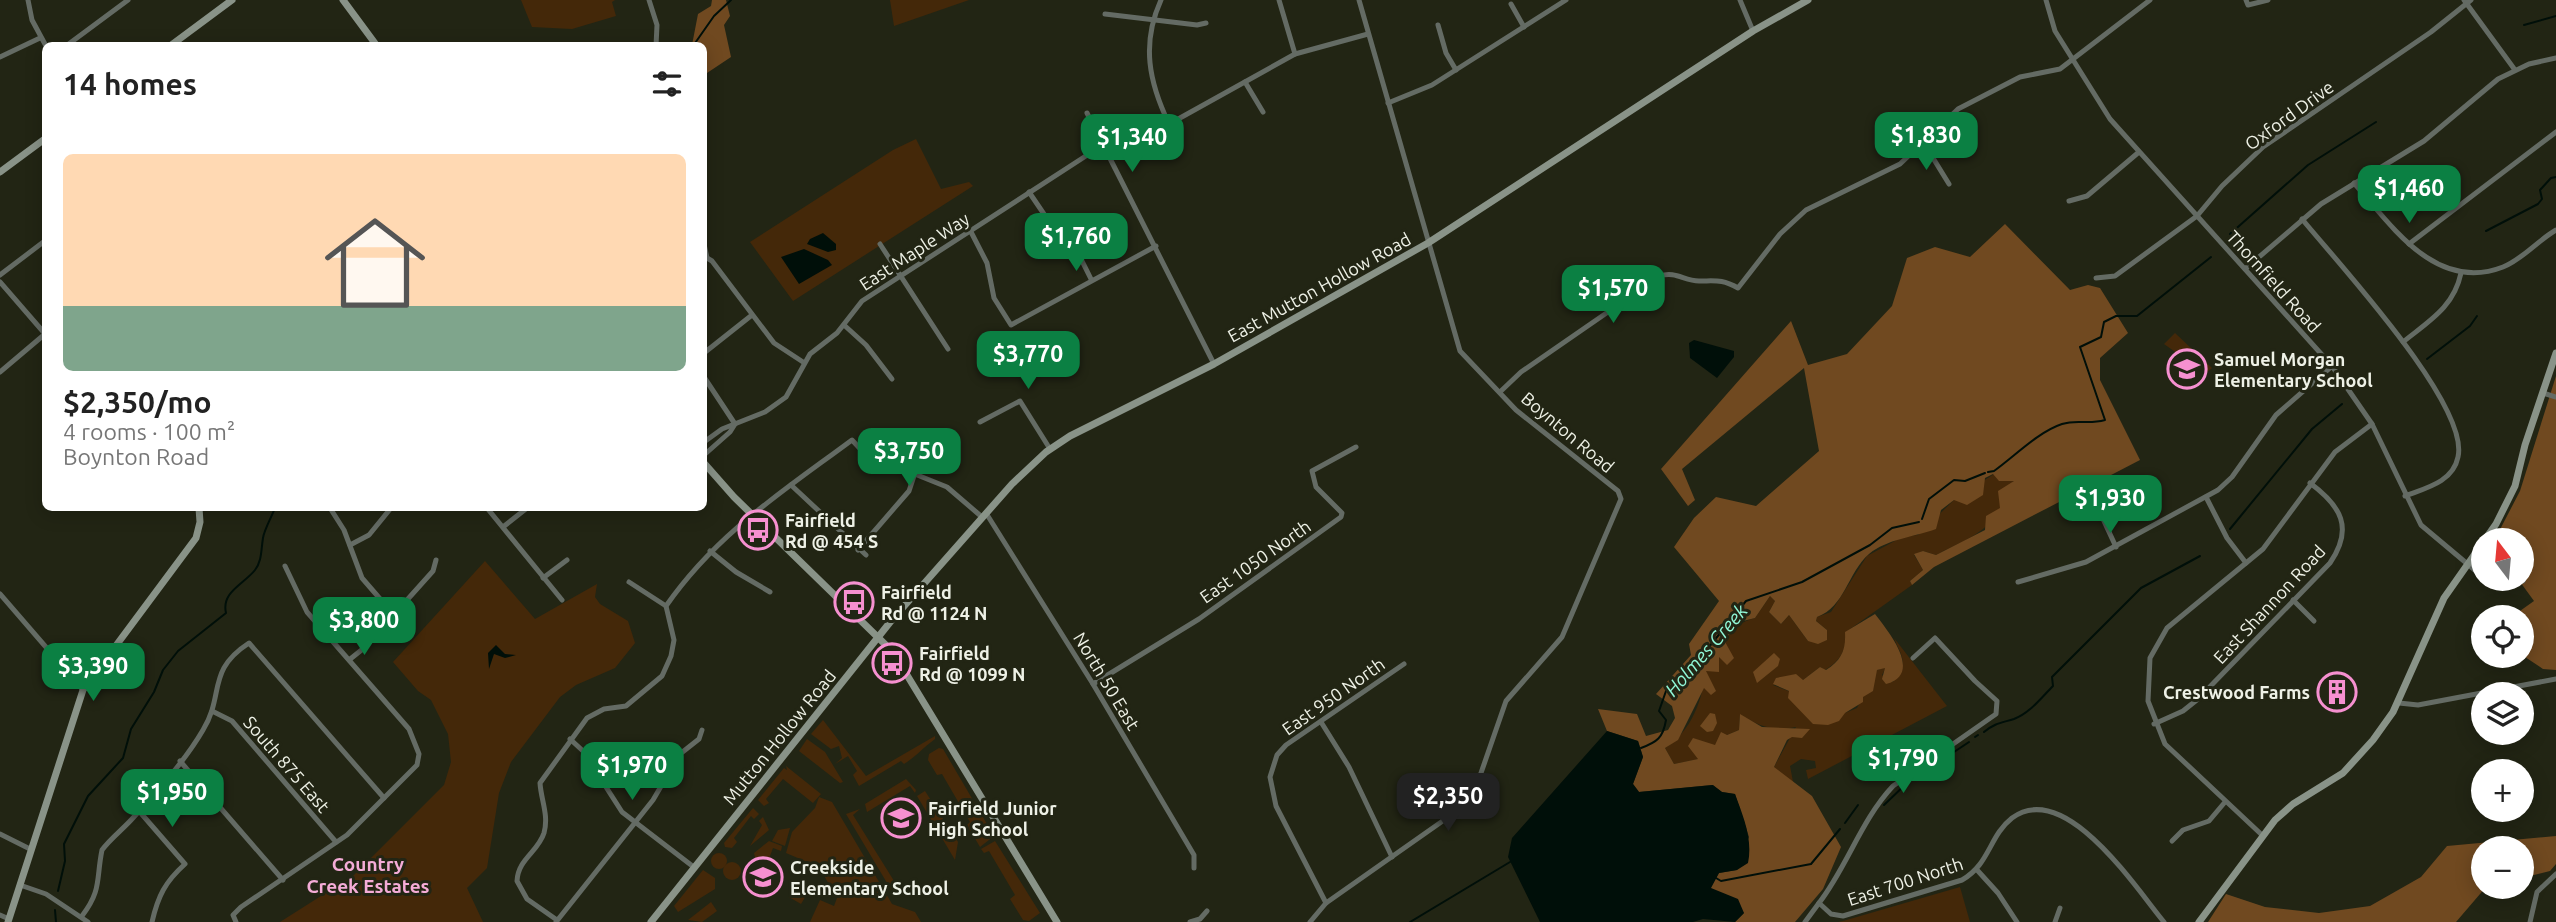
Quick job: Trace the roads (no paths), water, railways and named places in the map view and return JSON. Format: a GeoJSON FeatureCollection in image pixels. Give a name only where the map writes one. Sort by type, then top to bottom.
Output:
{"type":"FeatureCollection","features":[{"type":"Feature","properties":{"kind":"street"},"geometry":{"type":"LineString","coordinates":[[28,0],[43,42]]}},
{"type":"Feature","properties":{"kind":"street"},"geometry":{"type":"LineString","coordinates":[[71,42],[128,0]]}},
{"type":"Feature","properties":{"kind":"street"},"geometry":{"type":"LineString","coordinates":[[175,42],[232,0]]}},
{"type":"Feature","properties":{"kind":"street"},"geometry":{"type":"LineString","coordinates":[[343,0],[374,42]]}},
{"type":"Feature","properties":{"kind":"street"},"geometry":{"type":"LineString","coordinates":[[649,0],[657,25],[656,42]]}},
{"type":"Feature","properties":{"kind":"street"},"geometry":{"type":"LineString","coordinates":[[1161,0],[1153,20],[1148,63],[1152,82],[1170,124]]}},
{"type":"Feature","properties":{"kind":"street"},"geometry":{"type":"LineString","coordinates":[[1279,0],[1295,54]]}},
{"type":"Feature","properties":{"kind":"street","name":"Boynton Road"},"geometry":{"type":"LineString","coordinates":[[1310,922],[1326,903],[1464,806],[1473,796],[1506,701],[1563,637],[1621,499],[1618,491],[1516,410],[1501,391],[1479,374],[1460,351],[1359,0]]}},
{"type":"Feature","properties":{"kind":"street"},"geometry":{"type":"LineString","coordinates":[[1388,103],[1432,85],[1566,0]]}},
{"type":"Feature","properties":{"kind":"street"},"geometry":{"type":"LineString","coordinates":[[1740,0],[1753,31]]}},
{"type":"Feature","properties":{"kind":"street","name":"East Mutton Hollow Road"},"geometry":{"type":"LineString","coordinates":[[879,636],[984,515],[1050,449],[1070,436],[1214,364],[1427,243],[1753,31],[1808,0]]}},
{"type":"Feature","properties":{"kind":"street","name":"Thornfield Road"},"geometry":{"type":"LineString","coordinates":[[2046,0],[2055,31],[2110,118],[2332,366],[2372,425],[2421,525],[2471,567]]}},
{"type":"Feature","properties":{"kind":"street"},"geometry":{"type":"LineString","coordinates":[[1501,391],[1521,372],[1660,276],[1679,274],[1698,281],[1719,278],[1738,288],[1792,221],[1806,211],[1900,164],[1958,109],[2020,77],[2060,69],[2150,0]]}},
{"type":"Feature","properties":{"kind":"street"},"geometry":{"type":"LineString","coordinates":[[2247,3],[2268,0]]}},
{"type":"Feature","properties":{"kind":"street"},"geometry":{"type":"LineString","coordinates":[[2467,1],[2515,70]]}},
{"type":"Feature","properties":{"kind":"street","name":"Oxford Drive"},"geometry":{"type":"LineString","coordinates":[[2096,278],[2115,276],[2197,216],[2222,186],[2263,147],[2431,32],[2467,1]]}},
{"type":"Feature","properties":{"kind":"street"},"geometry":{"type":"LineString","coordinates":[[1511,4],[1524,27]]}},
{"type":"Feature","properties":{"kind":"street"},"geometry":{"type":"LineString","coordinates":[[1105,14],[1197,25],[1206,23]]}},
{"type":"Feature","properties":{"kind":"street"},"geometry":{"type":"LineString","coordinates":[[1438,25],[1446,53],[1456,70]]}},
{"type":"Feature","properties":{"kind":"street","name":"East Maple Way"},"geometry":{"type":"LineString","coordinates":[[707,440],[735,424],[765,412],[786,397],[803,362],[844,325],[862,301],[1112,139],[1153,131],[1170,124],[1295,54],[1368,34]]}},
{"type":"Feature","properties":{"kind":"street"},"geometry":{"type":"LineString","coordinates":[[0,57],[40,38]]}},
{"type":"Feature","properties":{"kind":"street"},"geometry":{"type":"LineString","coordinates":[[2245,269],[2302,219],[2354,183],[2424,141],[2482,91],[2515,70],[2556,58]]}},
{"type":"Feature","properties":{"kind":"street"},"geometry":{"type":"LineString","coordinates":[[1245,82],[1263,112]]}},
{"type":"Feature","properties":{"kind":"street"},"geometry":{"type":"LineString","coordinates":[[1087,113],[1214,364]]}},
{"type":"Feature","properties":{"kind":"street"},"geometry":{"type":"LineString","coordinates":[[2409,244],[2556,132]]}},
{"type":"Feature","properties":{"kind":"street"},"geometry":{"type":"LineString","coordinates":[[0,172],[42,141]]}},
{"type":"Feature","properties":{"kind":"street"},"geometry":{"type":"LineString","coordinates":[[1920,147],[1933,158],[1949,184]]}},
{"type":"Feature","properties":{"kind":"street"},"geometry":{"type":"LineString","coordinates":[[2069,201],[2087,196],[2140,152]]}},
{"type":"Feature","properties":{"kind":"street"},"geometry":{"type":"LineString","coordinates":[[2354,183],[2426,259],[2461,273],[2502,267],[2556,230]]}},
{"type":"Feature","properties":{"kind":"street"},"geometry":{"type":"LineString","coordinates":[[1029,192],[1050,223],[1071,239],[1091,279]]}},
{"type":"Feature","properties":{"kind":"street"},"geometry":{"type":"LineString","coordinates":[[2302,219],[2420,363],[2456,430],[2460,444],[2453,471],[2441,482],[2405,496]]}},
{"type":"Feature","properties":{"kind":"street"},"geometry":{"type":"LineString","coordinates":[[970,230],[987,263],[994,298],[1010,325],[1156,246]]}},
{"type":"Feature","properties":{"kind":"street"},"geometry":{"type":"LineString","coordinates":[[0,275],[42,243]]}},
{"type":"Feature","properties":{"kind":"street"},"geometry":{"type":"LineString","coordinates":[[880,244],[948,349]]}},
{"type":"Feature","properties":{"kind":"street"},"geometry":{"type":"LineString","coordinates":[[707,260],[712,261],[774,343],[803,362]]}},
{"type":"Feature","properties":{"kind":"street"},"geometry":{"type":"LineString","coordinates":[[2403,342],[2446,307],[2457,291],[2461,273]]}},
{"type":"Feature","properties":{"kind":"street"},"geometry":{"type":"LineString","coordinates":[[0,282],[42,331]]}},
{"type":"Feature","properties":{"kind":"street"},"geometry":{"type":"LineString","coordinates":[[707,351],[752,315]]}},
{"type":"Feature","properties":{"kind":"street"},"geometry":{"type":"LineString","coordinates":[[844,325],[866,345],[892,379]]}},
{"type":"Feature","properties":{"kind":"street"},"geometry":{"type":"LineString","coordinates":[[0,372],[42,337]]}},
{"type":"Feature","properties":{"kind":"street"},"geometry":{"type":"LineString","coordinates":[[2199,922],[2262,835],[2293,804],[2343,773],[2373,740],[2399,703],[2444,598],[2466,563],[2496,524],[2515,486],[2525,445],[2556,353]]}},
{"type":"Feature","properties":{"kind":"street"},"geometry":{"type":"LineString","coordinates":[[2018,582],[2058,572],[2116,547],[2206,497],[2232,477],[2276,415],[2332,366]]}},
{"type":"Feature","properties":{"kind":"street"},"geometry":{"type":"LineString","coordinates":[[707,382],[735,424]]}},
{"type":"Feature","properties":{"kind":"street"},"geometry":{"type":"LineString","coordinates":[[2543,393],[2556,397]]}},
{"type":"Feature","properties":{"kind":"street"},"geometry":{"type":"LineString","coordinates":[[980,422],[1020,401],[1050,449]]}},
{"type":"Feature","properties":{"kind":"street","name":"East Maple Way"},"geometry":{"type":"LineString","coordinates":[[707,452],[735,424]]}},
{"type":"Feature","properties":{"kind":"street"},"geometry":{"type":"LineString","coordinates":[[2262,835],[2176,757],[2154,724],[2148,701],[2150,658],[2157,642],[2181,614],[2263,549],[2335,452],[2372,425]]}},
{"type":"Feature","properties":{"kind":"street","name":"North 50 East"},"geometry":{"type":"LineString","coordinates":[[791,485],[852,440],[865,454],[947,488],[984,515],[1093,684],[1194,855],[1194,868]]}},
{"type":"Feature","properties":{"kind":"street","name":"East 1050 North"},"geometry":{"type":"LineString","coordinates":[[1093,684],[1199,619],[1341,517],[1342,513],[1316,487],[1312,471],[1356,447]]}},
{"type":"Feature","properties":{"kind":"street"},"geometry":{"type":"LineString","coordinates":[[707,466],[751,513],[879,636],[913,681],[1057,922]]}},
{"type":"Feature","properties":{"kind":"street"},"geometry":{"type":"LineString","coordinates":[[858,550],[909,491],[914,476]]}},
{"type":"Feature","properties":{"kind":"street","name":"East Shannon Road"},"geometry":{"type":"LineString","coordinates":[[2154,724],[2183,711],[2198,699],[2330,563],[2343,537],[2337,509],[2329,497],[2310,483]]}},
{"type":"Feature","properties":{"kind":"street"},"geometry":{"type":"LineString","coordinates":[[666,606],[710,551],[751,513],[791,485],[866,555]]}},
{"type":"Feature","properties":{"kind":"street"},"geometry":{"type":"LineString","coordinates":[[2206,497],[2227,538],[2246,563]]}},
{"type":"Feature","properties":{"kind":"street"},"geometry":{"type":"LineString","coordinates":[[2097,506],[2116,547]]}},
{"type":"Feature","properties":{"kind":"street"},"geometry":{"type":"LineString","coordinates":[[0,915],[8,920],[83,690],[196,538],[199,511]]}},
{"type":"Feature","properties":{"kind":"street"},"geometry":{"type":"LineString","coordinates":[[332,511],[350,545],[362,578],[394,615]]}},
{"type":"Feature","properties":{"kind":"street"},"geometry":{"type":"LineString","coordinates":[[350,545],[369,535],[389,511]]}},
{"type":"Feature","properties":{"kind":"street"},"geometry":{"type":"LineString","coordinates":[[490,511],[562,600]]}},
{"type":"Feature","properties":{"kind":"street"},"geometry":{"type":"LineString","coordinates":[[503,527],[523,511]]}},
{"type":"Feature","properties":{"kind":"street"},"geometry":{"type":"LineString","coordinates":[[710,551],[736,572],[770,592]]}},
{"type":"Feature","properties":{"kind":"street"},"geometry":{"type":"LineString","coordinates":[[349,660],[433,571],[436,560]]}},
{"type":"Feature","properties":{"kind":"street"},"geometry":{"type":"LineString","coordinates":[[543,578],[567,560]]}},
{"type":"Feature","properties":{"kind":"street"},"geometry":{"type":"LineString","coordinates":[[234,919],[241,907],[336,842],[417,765],[419,754],[409,729],[307,612],[285,566]]}},
{"type":"Feature","properties":{"kind":"street"},"geometry":{"type":"LineString","coordinates":[[629,582],[666,606],[674,640],[671,656],[662,676],[626,706],[604,709],[587,718],[545,772],[540,783],[547,813],[544,834],[521,863],[517,881],[527,898],[557,921],[636,822],[663,786],[670,768],[699,739],[702,730]]}},
{"type":"Feature","properties":{"kind":"street"},"geometry":{"type":"LineString","coordinates":[[0,594],[5,604],[83,690]]}},
{"type":"Feature","properties":{"kind":"street"},"geometry":{"type":"LineString","coordinates":[[2293,600],[2314,621]]}},
{"type":"Feature","properties":{"kind":"street","name":"Mutton Hollow Road"},"geometry":{"type":"LineString","coordinates":[[651,922],[879,636]]}},
{"type":"Feature","properties":{"kind":"street"},"geometry":{"type":"LineString","coordinates":[[1805,922],[1835,882],[1882,798],[1893,786],[1996,714],[1999,707],[1997,701],[1935,638],[1913,658]]}},
{"type":"Feature","properties":{"kind":"street"},"geometry":{"type":"LineString","coordinates":[[82,916],[95,898],[100,884],[102,850],[139,811],[201,734],[212,711],[217,679],[229,656],[249,643],[384,798]]}},
{"type":"Feature","properties":{"kind":"street","name":"East 950 North"},"geometry":{"type":"LineString","coordinates":[[1326,903],[1316,888],[1271,792],[1270,777],[1277,755],[1286,745],[1404,664]]}},
{"type":"Feature","properties":{"kind":"street"},"geometry":{"type":"LineString","coordinates":[[2399,703],[2418,705],[2556,679]]}},
{"type":"Feature","properties":{"kind":"street","name":"South 875 East"},"geometry":{"type":"LineString","coordinates":[[212,711],[232,721],[336,842]]}},
{"type":"Feature","properties":{"kind":"street"},"geometry":{"type":"LineString","coordinates":[[1321,722],[1349,767],[1392,857]]}},
{"type":"Feature","properties":{"kind":"street"},"geometry":{"type":"LineString","coordinates":[[570,739],[583,751],[622,812],[695,868]]}},
{"type":"Feature","properties":{"kind":"street"},"geometry":{"type":"LineString","coordinates":[[180,761],[283,880]]}},
{"type":"Feature","properties":{"kind":"street"},"geometry":{"type":"LineString","coordinates":[[2172,841],[2183,830],[2208,821],[2225,802]]}},
{"type":"Feature","properties":{"kind":"street","name":"East 700 North"},"geometry":{"type":"LineString","coordinates":[[1819,904],[1831,914],[1843,916],[1962,880],[1978,871],[1998,834],[2013,817],[2039,810],[2063,814],[2086,830],[2164,922]]}},
{"type":"Feature","properties":{"kind":"street"},"geometry":{"type":"LineString","coordinates":[[139,811],[185,864],[166,880],[160,891],[152,922]]}},
{"type":"Feature","properties":{"kind":"street"},"geometry":{"type":"LineString","coordinates":[[0,834],[30,849]]}},
{"type":"Feature","properties":{"kind":"street"},"geometry":{"type":"LineString","coordinates":[[1978,871],[1998,893],[2017,922]]}},
{"type":"Feature","properties":{"kind":"street"},"geometry":{"type":"LineString","coordinates":[[2530,922],[2537,892],[2556,874]]}},
{"type":"Feature","properties":{"kind":"street"},"geometry":{"type":"LineString","coordinates":[[20,885],[46,894],[88,922]]}},
{"type":"Feature","properties":{"kind":"street"},"geometry":{"type":"LineString","coordinates":[[2055,922],[2060,908]]}},
{"type":"Feature","properties":{"kind":"street"},"geometry":{"type":"LineString","coordinates":[[1190,922],[1200,919],[1206,911]]}},
{"type":"Feature","properties":{"kind":"waterway"},"geometry":{"type":"LineString","coordinates":[[696,42],[714,16],[731,0]]}},
{"type":"Feature","properties":{"kind":"waterway","name":"Holmes Creek"},"geometry":{"type":"LineString","coordinates":[[2524,25],[2556,16]]}},
{"type":"Feature","properties":{"kind":"waterway","name":"Holmes Creek"},"geometry":{"type":"LineString","coordinates":[[2230,234],[2308,165],[2376,122]]}},
{"type":"Feature","properties":{"kind":"waterway"},"geometry":{"type":"LineString","coordinates":[[2486,231],[2538,204],[2542,199],[2540,190],[2551,178],[2556,177]]}},
{"type":"Feature","properties":{"kind":"waterway","name":"Holmes Creek"},"geometry":{"type":"LineString","coordinates":[[1988,472],[1994,471],[2035,438],[2053,428],[2068,423],[2105,420],[2080,347],[2101,337],[2104,322],[2116,316],[2137,316],[2211,257]]}},
{"type":"Feature","properties":{"kind":"waterway"},"geometry":{"type":"LineString","coordinates":[[2427,359],[2470,326],[2477,316]]}},
{"type":"Feature","properties":{"kind":"waterway"},"geometry":{"type":"LineString","coordinates":[[2230,529],[2312,429],[2342,404]]}},
{"type":"Feature","properties":{"kind":"waterway","name":"Holmes Creek"},"geometry":{"type":"LineString","coordinates":[[1922,519],[1929,499],[1954,480],[1965,481],[1985,473]]}},
{"type":"Feature","properties":{"kind":"waterway"},"geometry":{"type":"LineString","coordinates":[[58,891],[65,861],[64,844],[88,796],[123,758],[131,729],[154,692],[163,670],[178,651],[226,613],[225,606],[230,594],[257,567],[264,535],[274,511]]}},
{"type":"Feature","properties":{"kind":"waterway","name":"Holmes Creek"},"geometry":{"type":"LineString","coordinates":[[1641,748],[1655,741],[1663,731],[1666,720],[1659,711],[1666,691],[1688,673],[1746,601],[1802,582],[1870,545],[1892,528],[1919,522]]}},
{"type":"Feature","properties":{"kind":"waterway"},"geometry":{"type":"LineString","coordinates":[[1984,732],[2020,716],[2035,705],[2053,686],[2052,677],[2141,588],[2200,556]]}},
{"type":"Feature","properties":{"kind":"waterway"},"geometry":{"type":"LineString","coordinates":[[1942,760],[1969,742]]}},
{"type":"Feature","properties":{"kind":"waterway"},"geometry":{"type":"LineString","coordinates":[[1926,770],[1937,763]]}},
{"type":"Feature","properties":{"kind":"waterway"},"geometry":{"type":"LineString","coordinates":[[1914,778],[1922,773]]}},
{"type":"Feature","properties":{"kind":"waterway"},"geometry":{"type":"LineString","coordinates":[[1884,805],[1909,781]]}},
{"type":"Feature","properties":{"kind":"waterway"},"geometry":{"type":"LineString","coordinates":[[1845,823],[1858,805]]}},
{"type":"Feature","properties":{"kind":"waterway"},"geometry":{"type":"LineString","coordinates":[[1716,878],[1721,881],[1811,864],[1840,829]]}},
{"type":"Feature","properties":{"kind":"waterway"},"geometry":{"type":"LineString","coordinates":[[1410,922],[1510,862]]}},
{"type":"Feature","properties":{"kind":"waterway"},"geometry":{"type":"LineString","coordinates":[[55,910],[56,922]]}},
{"type":"Feature","properties":{"kind":"place","name":"Samuel Morgan Elementary School"},"geometry":{"type":"Point","coordinates":[2187,369]}},
{"type":"Feature","properties":{"kind":"place","name":"Fairfield Rd @ 454 S"},"geometry":{"type":"Point","coordinates":[758,530]}},
{"type":"Feature","properties":{"kind":"place","name":"Fairfield Rd @ 1124 N"},"geometry":{"type":"Point","coordinates":[854,602]}},
{"type":"Feature","properties":{"kind":"place","name":"Fairfield Rd @ 1099 N"},"geometry":{"type":"Point","coordinates":[892,663]}},
{"type":"Feature","properties":{"kind":"place","name":"Crestwood Farms"},"geometry":{"type":"Point","coordinates":[2337,692]}},
{"type":"Feature","properties":{"kind":"place","name":"Fairfield Junior High School"},"geometry":{"type":"Point","coordinates":[901,818]}},
{"type":"Feature","properties":{"kind":"place","name":"Creekside Elementary School"},"geometry":{"type":"Point","coordinates":[763,877]}},
{"type":"Feature","properties":{"kind":"district","name":"Country Creek Estates"},"geometry":{"type":"Point","coordinates":[368,875]}}]}
